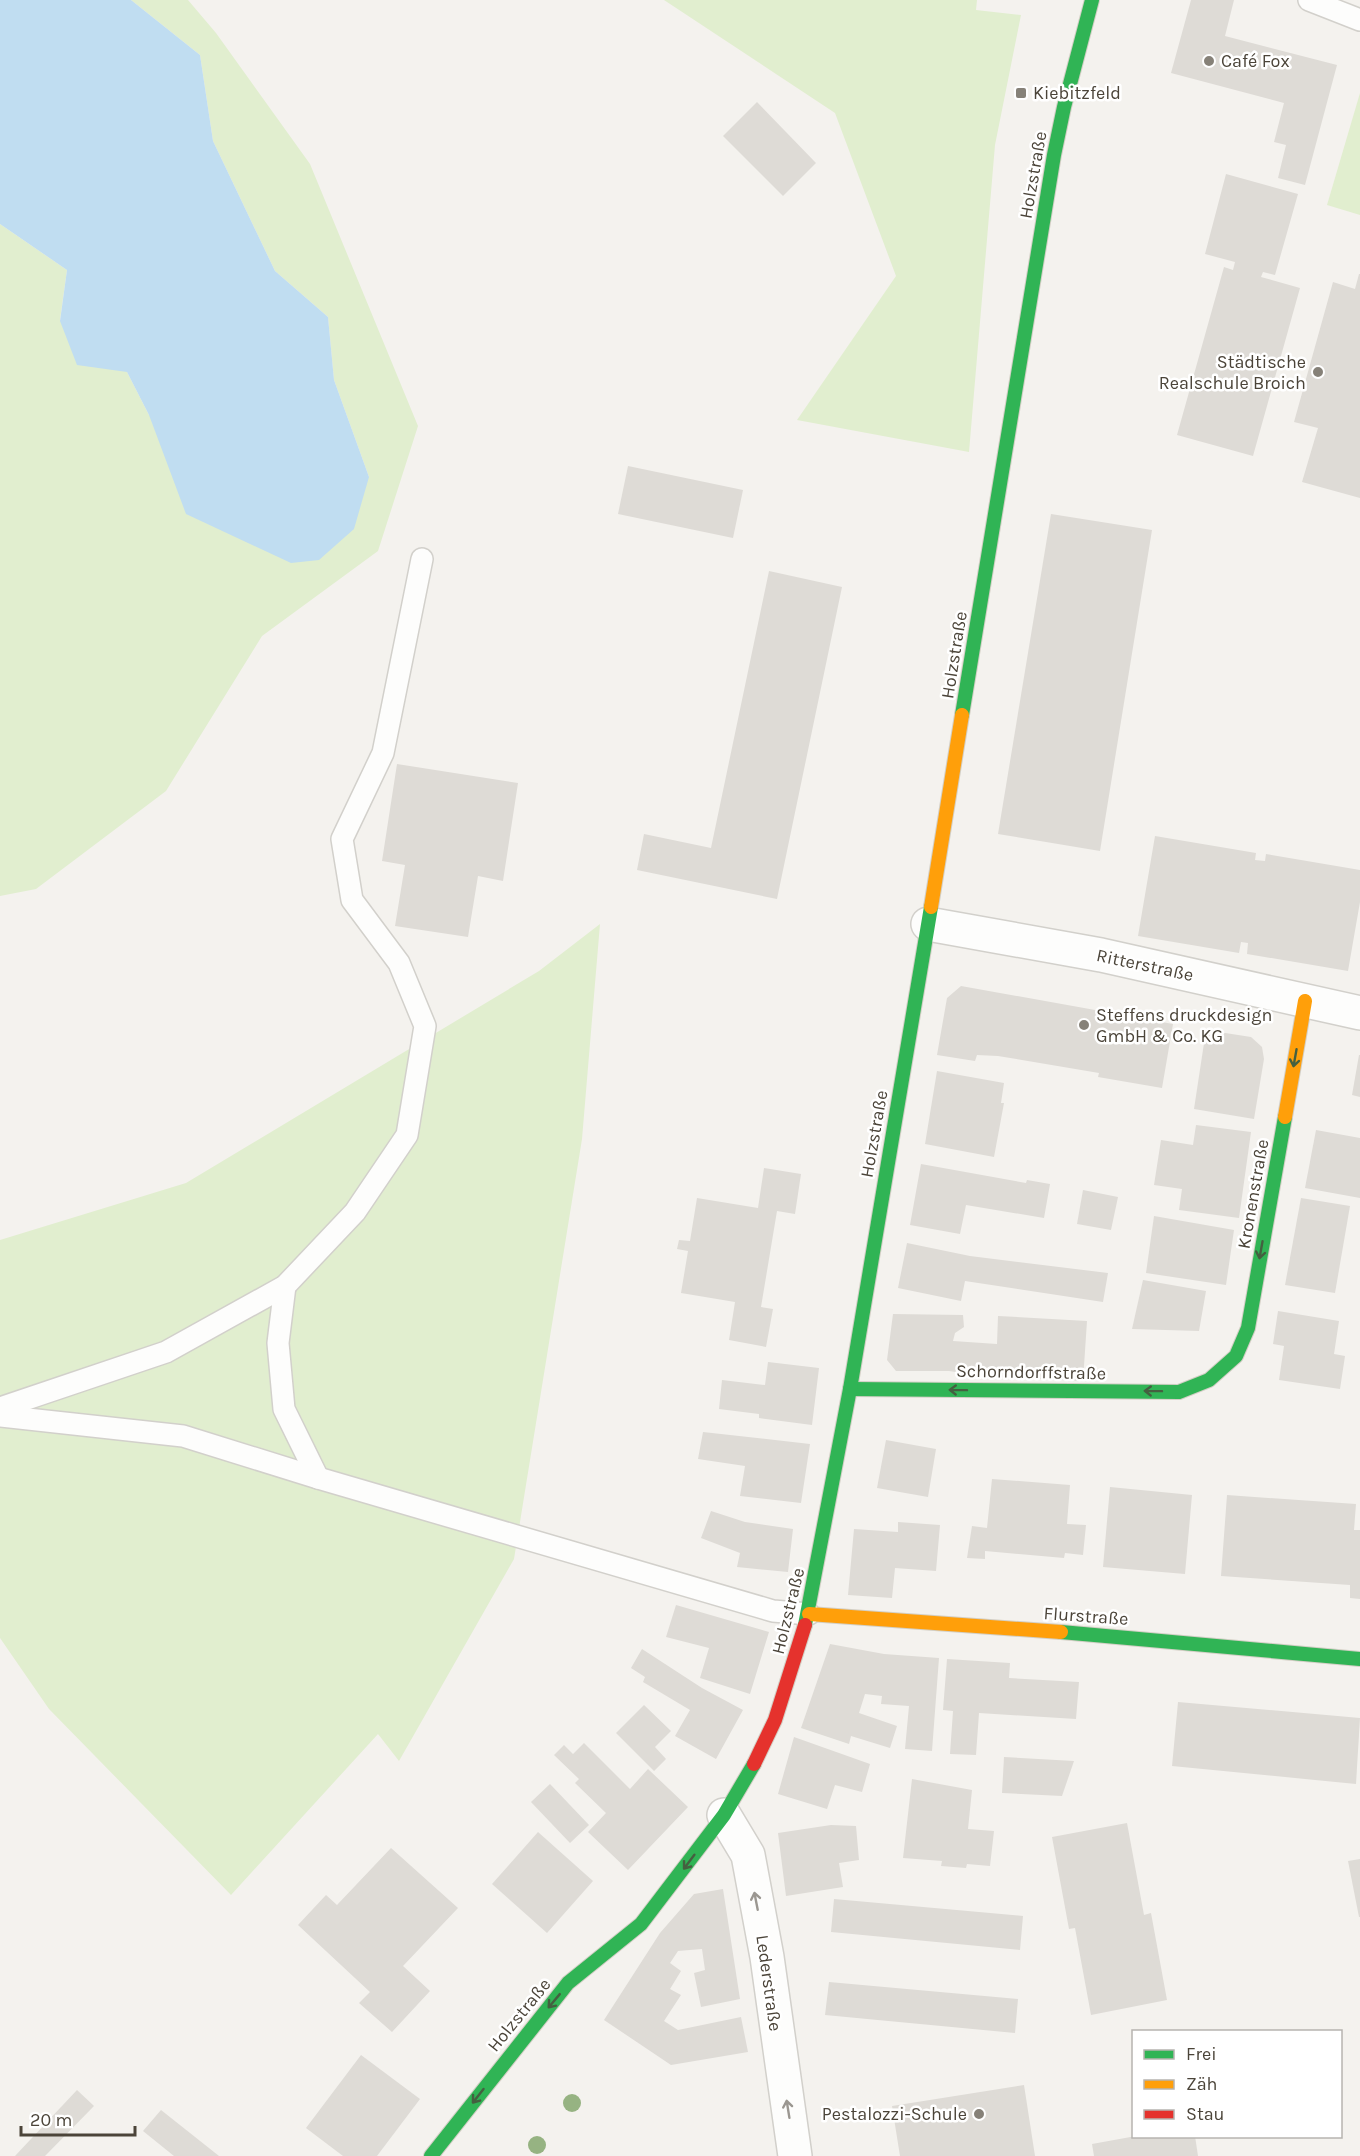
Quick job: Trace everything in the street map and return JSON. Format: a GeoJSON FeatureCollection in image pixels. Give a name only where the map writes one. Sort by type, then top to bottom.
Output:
{"type":"FeatureCollection","features":[{"type":"Feature","properties":{"kind":"street","name":"Holzstraße"},"geometry":{"type":"LineString","coordinates":[[431,2156],[568,1983],[641,1924],[724,1815],[750,1773],[775,1720],[809,1614],[850,1389],[1054,155],[1064,106],[1092,0]]}},
{"type":"Feature","properties":{"kind":"street","name":"Ritterstraße"},"geometry":{"type":"LineString","coordinates":[[928,924],[1101,955],[1360,1013]]}},
{"type":"Feature","properties":{"kind":"street","name":"Kronenstraße"},"geometry":{"type":"LineString","coordinates":[[1209,1380],[1236,1356],[1248,1328],[1305,1001]]}},
{"type":"Feature","properties":{"kind":"street","name":"Schorndorffstraße"},"geometry":{"type":"LineString","coordinates":[[850,1389],[1179,1392],[1209,1380]]}},
{"type":"Feature","properties":{"kind":"street","name":"Flurstraße"},"geometry":{"type":"LineString","coordinates":[[809,1614],[1129,1637],[1360,1659]]}},
{"type":"Feature","properties":{"kind":"street","name":"Lederstraße"},"geometry":{"type":"LineString","coordinates":[[724,1815],[748,1855],[767,1957],[795,2156]]}},
{"type":"Feature","properties":{"kind":"lane"},"geometry":{"type":"LineString","coordinates":[[1309,0],[1360,20]]}},
{"type":"Feature","properties":{"kind":"lane"},"geometry":{"type":"LineString","coordinates":[[0,1408],[166,1352],[285,1286],[355,1212],[407,1135],[425,1026],[399,963],[352,900],[342,840],[383,753],[422,559]]}},
{"type":"Feature","properties":{"kind":"lane"},"geometry":{"type":"LineString","coordinates":[[285,1286],[278,1343],[284,1409],[318,1478]]}},
{"type":"Feature","properties":{"kind":"lane"},"geometry":{"type":"LineString","coordinates":[[0,1416],[183,1436],[318,1478],[773,1611],[809,1614]]}},
{"type":"Feature","properties":{"kind":"green space"},"geometry":{"type":"Polygon","coordinates":[[[131,0],[188,0],[216,33],[310,164],[418,426],[378,551],[262,636],[166,791],[36,889],[0,896],[0,224],[67,270],[60,320],[127,372],[149,415],[369,477],[334,380],[328,317],[275,271],[213,141],[200,55],[131,0]]]}},
{"type":"Feature","properties":{"kind":"green space"},"geometry":{"type":"Polygon","coordinates":[[[664,0],[977,0],[976,10],[1021,15],[995,145],[969,452],[797,420],[896,276],[835,113],[664,0]]]}},
{"type":"Feature","properties":{"kind":"green space"},"geometry":{"type":"Polygon","coordinates":[[[1360,93],[1360,215],[1327,205],[1360,93]]]}},
{"type":"Feature","properties":{"kind":"green space"},"geometry":{"type":"Polygon","coordinates":[[[600,924],[582,1139],[514,1559],[399,1761],[378,1734],[231,1895],[49,1709],[0,1638],[0,1240],[186,1183],[539,971],[600,924]]]}},
{"type":"Feature","properties":{"kind":"water"},"geometry":{"type":"Polygon","coordinates":[[[0,0],[131,0],[200,55],[213,141],[275,271],[328,317],[334,380],[369,477],[354,529],[319,560],[291,563],[186,514],[149,415],[127,372],[77,365],[60,321],[67,270],[0,224],[0,0]]]}},
{"type":"Feature","properties":{"kind":"building"},"geometry":{"type":"Polygon","coordinates":[[[1191,0],[1234,0],[1225,36],[1337,65],[1305,185],[1278,178],[1286,145],[1274,142],[1284,103],[1171,73],[1191,0]]]}},
{"type":"Feature","properties":{"kind":"building"},"geometry":{"type":"Polygon","coordinates":[[[757,102],[816,163],[783,196],[723,136],[757,102]]]}},
{"type":"Feature","properties":{"kind":"building"},"geometry":{"type":"Polygon","coordinates":[[[1226,174],[1298,194],[1275,275],[1263,272],[1261,277],[1300,288],[1253,456],[1177,435],[1224,267],[1233,270],[1235,262],[1205,254],[1226,174]]]}},
{"type":"Feature","properties":{"kind":"building"},"geometry":{"type":"Polygon","coordinates":[[[1359,274],[1360,498],[1302,482],[1318,428],[1294,422],[1333,282],[1355,289],[1359,274]]]}},
{"type":"Feature","properties":{"kind":"building"},"geometry":{"type":"Polygon","coordinates":[[[628,466],[743,490],[733,538],[618,514],[628,466]]]}},
{"type":"Feature","properties":{"kind":"building"},"geometry":{"type":"Polygon","coordinates":[[[1051,514],[1152,530],[1100,851],[998,834],[1051,514]]]}},
{"type":"Feature","properties":{"kind":"building"},"geometry":{"type":"Polygon","coordinates":[[[769,571],[842,587],[777,899],[637,870],[644,834],[711,848],[769,571]]]}},
{"type":"Feature","properties":{"kind":"building"},"geometry":{"type":"Polygon","coordinates":[[[397,764],[518,783],[503,881],[478,876],[468,937],[395,926],[405,865],[382,861],[397,764]]]}},
{"type":"Feature","properties":{"kind":"building"},"geometry":{"type":"Polygon","coordinates":[[[1155,836],[1256,853],[1255,860],[1265,861],[1266,854],[1360,870],[1360,902],[1348,971],[1247,954],[1248,943],[1241,942],[1239,953],[1138,936],[1155,836]]]}},
{"type":"Feature","properties":{"kind":"building"},"geometry":{"type":"Polygon","coordinates":[[[961,986],[1173,1024],[1162,1088],[1098,1077],[1099,1073],[998,1056],[977,1055],[975,1061],[937,1055],[947,998],[961,986]]]}},
{"type":"Feature","properties":{"kind":"building"},"geometry":{"type":"Polygon","coordinates":[[[1206,1030],[1251,1037],[1262,1047],[1264,1059],[1254,1119],[1194,1109],[1206,1030]]]}},
{"type":"Feature","properties":{"kind":"building"},"geometry":{"type":"Polygon","coordinates":[[[1360,1055],[1360,1097],[1352,1095],[1360,1055]]]}},
{"type":"Feature","properties":{"kind":"building"},"geometry":{"type":"Polygon","coordinates":[[[937,1071],[1004,1083],[1001,1103],[1004,1103],[994,1157],[925,1144],[937,1071]]]}},
{"type":"Feature","properties":{"kind":"building"},"geometry":{"type":"Polygon","coordinates":[[[1196,1125],[1251,1132],[1239,1218],[1179,1210],[1182,1189],[1154,1185],[1161,1140],[1193,1145],[1196,1125]]]}},
{"type":"Feature","properties":{"kind":"building"},"geometry":{"type":"Polygon","coordinates":[[[1316,1130],[1360,1138],[1360,1198],[1305,1188],[1316,1130]]]}},
{"type":"Feature","properties":{"kind":"building"},"geometry":{"type":"Polygon","coordinates":[[[921,1164],[1026,1183],[1027,1180],[1050,1184],[1044,1218],[966,1205],[960,1234],[910,1225],[921,1164]]]}},
{"type":"Feature","properties":{"kind":"building"},"geometry":{"type":"Polygon","coordinates":[[[764,1168],[801,1174],[795,1214],[777,1211],[761,1307],[773,1309],[766,1347],[729,1340],[735,1302],[681,1293],[688,1251],[677,1249],[679,1240],[690,1241],[697,1198],[758,1208],[764,1168]]]}},
{"type":"Feature","properties":{"kind":"building"},"geometry":{"type":"Polygon","coordinates":[[[1083,1190],[1118,1197],[1111,1230],[1077,1224],[1083,1190]]]}},
{"type":"Feature","properties":{"kind":"building"},"geometry":{"type":"Polygon","coordinates":[[[1301,1198],[1350,1206],[1335,1293],[1285,1285],[1301,1198]]]}},
{"type":"Feature","properties":{"kind":"building"},"geometry":{"type":"Polygon","coordinates":[[[1154,1216],[1234,1230],[1226,1285],[1146,1273],[1154,1216]]]}},
{"type":"Feature","properties":{"kind":"building"},"geometry":{"type":"Polygon","coordinates":[[[907,1243],[970,1256],[1108,1273],[1103,1302],[965,1281],[961,1301],[898,1288],[907,1243]]]}},
{"type":"Feature","properties":{"kind":"building"},"geometry":{"type":"Polygon","coordinates":[[[1143,1280],[1206,1291],[1199,1331],[1132,1329],[1143,1280]]]}},
{"type":"Feature","properties":{"kind":"building"},"geometry":{"type":"Polygon","coordinates":[[[1278,1311],[1339,1321],[1334,1354],[1345,1356],[1340,1389],[1279,1380],[1284,1346],[1273,1344],[1278,1311]]]}},
{"type":"Feature","properties":{"kind":"building"},"geometry":{"type":"Polygon","coordinates":[[[893,1314],[963,1315],[964,1327],[955,1333],[953,1341],[997,1344],[998,1316],[1087,1321],[1083,1381],[990,1377],[949,1371],[896,1371],[887,1360],[893,1314]]]}},
{"type":"Feature","properties":{"kind":"building"},"geometry":{"type":"Polygon","coordinates":[[[768,1362],[819,1368],[812,1425],[759,1418],[759,1414],[719,1409],[722,1380],[765,1385],[768,1362]]]}},
{"type":"Feature","properties":{"kind":"building"},"geometry":{"type":"Polygon","coordinates":[[[703,1432],[810,1444],[801,1503],[740,1496],[745,1466],[698,1459],[703,1432]]]}},
{"type":"Feature","properties":{"kind":"building"},"geometry":{"type":"Polygon","coordinates":[[[886,1440],[936,1449],[928,1497],[877,1488],[886,1440]]]}},
{"type":"Feature","properties":{"kind":"building"},"geometry":{"type":"Polygon","coordinates":[[[992,1479],[1070,1485],[1067,1524],[1086,1525],[1083,1555],[1065,1553],[1064,1558],[985,1551],[985,1559],[967,1558],[972,1526],[987,1528],[992,1479]]]}},
{"type":"Feature","properties":{"kind":"building"},"geometry":{"type":"Polygon","coordinates":[[[1110,1487],[1192,1495],[1185,1574],[1103,1567],[1110,1487]]]}},
{"type":"Feature","properties":{"kind":"building"},"geometry":{"type":"Polygon","coordinates":[[[1227,1495],[1356,1504],[1354,1530],[1360,1530],[1360,1599],[1350,1598],[1350,1585],[1221,1576],[1227,1495]]]}},
{"type":"Feature","properties":{"kind":"building"},"geometry":{"type":"Polygon","coordinates":[[[711,1511],[745,1522],[793,1529],[788,1572],[737,1567],[740,1553],[701,1538],[711,1511]]]}},
{"type":"Feature","properties":{"kind":"building"},"geometry":{"type":"Polygon","coordinates":[[[898,1522],[940,1525],[936,1571],[895,1568],[892,1598],[848,1595],[854,1529],[898,1532],[898,1522]]]}},
{"type":"Feature","properties":{"kind":"building"},"geometry":{"type":"Polygon","coordinates":[[[676,1605],[769,1632],[750,1694],[700,1678],[709,1648],[666,1637],[676,1605]]]}},
{"type":"Feature","properties":{"kind":"building"},"geometry":{"type":"Polygon","coordinates":[[[830,1644],[884,1654],[939,1658],[932,1751],[905,1749],[909,1706],[881,1704],[882,1696],[865,1694],[859,1713],[897,1726],[890,1748],[851,1736],[849,1744],[801,1728],[830,1644]]]}},
{"type":"Feature","properties":{"kind":"building"},"geometry":{"type":"Polygon","coordinates":[[[642,1649],[702,1688],[743,1710],[716,1759],[675,1736],[690,1710],[643,1682],[645,1677],[631,1668],[642,1649]]]}},
{"type":"Feature","properties":{"kind":"building"},"geometry":{"type":"Polygon","coordinates":[[[947,1659],[1010,1663],[1009,1678],[1079,1682],[1076,1719],[979,1713],[976,1755],[950,1754],[953,1711],[943,1710],[947,1659]]]}},
{"type":"Feature","properties":{"kind":"building"},"geometry":{"type":"Polygon","coordinates":[[[1178,1702],[1360,1718],[1356,1784],[1172,1766],[1178,1702]]]}},
{"type":"Feature","properties":{"kind":"building"},"geometry":{"type":"Polygon","coordinates":[[[644,1705],[671,1731],[655,1747],[666,1759],[654,1771],[616,1733],[644,1705]]]}},
{"type":"Feature","properties":{"kind":"building"},"geometry":{"type":"Polygon","coordinates":[[[794,1737],[870,1764],[862,1792],[835,1785],[827,1809],[778,1794],[794,1737]]]}},
{"type":"Feature","properties":{"kind":"building"},"geometry":{"type":"Polygon","coordinates":[[[584,1743],[630,1789],[648,1769],[688,1807],[628,1870],[588,1832],[606,1813],[575,1783],[579,1779],[554,1755],[564,1745],[573,1754],[584,1743]]]}},
{"type":"Feature","properties":{"kind":"building"},"geometry":{"type":"Polygon","coordinates":[[[1004,1757],[1074,1761],[1062,1796],[1002,1793],[1004,1757]]]}},
{"type":"Feature","properties":{"kind":"building"},"geometry":{"type":"Polygon","coordinates":[[[912,1779],[972,1790],[968,1829],[994,1831],[990,1866],[967,1864],[966,1868],[941,1866],[942,1861],[903,1858],[912,1779]]]}},
{"type":"Feature","properties":{"kind":"building"},"geometry":{"type":"Polygon","coordinates":[[[550,1784],[589,1825],[570,1843],[531,1802],[550,1784]]]}},
{"type":"Feature","properties":{"kind":"building"},"geometry":{"type":"Polygon","coordinates":[[[1127,1823],[1144,1915],[1151,1913],[1167,2000],[1091,2015],[1075,1928],[1069,1929],[1052,1837],[1127,1823]]]}},
{"type":"Feature","properties":{"kind":"building"},"geometry":{"type":"Polygon","coordinates":[[[831,1825],[856,1826],[859,1860],[839,1863],[843,1887],[786,1896],[778,1833],[831,1825]]]}},
{"type":"Feature","properties":{"kind":"building"},"geometry":{"type":"Polygon","coordinates":[[[538,1832],[593,1881],[547,1933],[492,1884],[538,1832]]]}},
{"type":"Feature","properties":{"kind":"building"},"geometry":{"type":"Polygon","coordinates":[[[391,1848],[458,1908],[403,1966],[430,1991],[392,2032],[359,2003],[370,1992],[298,1925],[326,1895],[337,1905],[391,1848]]]}},
{"type":"Feature","properties":{"kind":"building"},"geometry":{"type":"Polygon","coordinates":[[[1360,1859],[1360,1917],[1359,1917],[1348,1861],[1360,1859]]]}},
{"type":"Feature","properties":{"kind":"building"},"geometry":{"type":"Polygon","coordinates":[[[723,1889],[740,1999],[701,2007],[694,1973],[705,1970],[702,1949],[678,1951],[670,1963],[681,1971],[670,1989],[681,1995],[664,2021],[678,2030],[741,2017],[748,2052],[671,2065],[604,2020],[660,1933],[694,1894],[723,1889]]]}},
{"type":"Feature","properties":{"kind":"building"},"geometry":{"type":"Polygon","coordinates":[[[834,1899],[1023,1916],[1020,1950],[831,1932],[834,1899]]]}},
{"type":"Feature","properties":{"kind":"building"},"geometry":{"type":"Polygon","coordinates":[[[829,1982],[1018,1999],[1015,2033],[825,2015],[829,1982]]]}},
{"type":"Feature","properties":{"kind":"building"},"geometry":{"type":"Polygon","coordinates":[[[361,2055],[420,2099],[377,2156],[343,2156],[306,2128],[361,2055]]]}},
{"type":"Feature","properties":{"kind":"building"},"geometry":{"type":"Polygon","coordinates":[[[1024,2085],[1035,2156],[900,2156],[892,2106],[1024,2085]]]}},
{"type":"Feature","properties":{"kind":"building"},"geometry":{"type":"Polygon","coordinates":[[[77,2090],[94,2106],[45,2156],[15,2156],[77,2090]]]}},
{"type":"Feature","properties":{"kind":"building"},"geometry":{"type":"Polygon","coordinates":[[[161,2110],[219,2156],[174,2156],[143,2131],[161,2110]]]}},
{"type":"Feature","properties":{"kind":"building"},"geometry":{"type":"Polygon","coordinates":[[[1132,2137],[1195,2138],[1198,2156],[1094,2156],[1092,2144],[1132,2137]]]}},
{"type":"Feature","properties":{"kind":"traffic: fast"},"geometry":{"type":"LineString","coordinates":[[962,715],[1054,155],[1092,0]]}},
{"type":"Feature","properties":{"kind":"traffic: fast"},"geometry":{"type":"LineString","coordinates":[[805,1625],[850,1389],[931,907]]}},
{"type":"Feature","properties":{"kind":"traffic: fast"},"geometry":{"type":"LineString","coordinates":[[850,1389],[1179,1392],[1209,1380],[1236,1356],[1248,1328],[1285,1117]]}},
{"type":"Feature","properties":{"kind":"traffic: fast"},"geometry":{"type":"LineString","coordinates":[[1061,1632],[1360,1659]]}},
{"type":"Feature","properties":{"kind":"traffic: fast"},"geometry":{"type":"LineString","coordinates":[[431,2156],[568,1983],[641,1924],[724,1815],[754,1764]]}},
{"type":"Feature","properties":{"kind":"traffic: slow"},"geometry":{"type":"LineString","coordinates":[[931,907],[962,715]]}},
{"type":"Feature","properties":{"kind":"traffic: slow"},"geometry":{"type":"LineString","coordinates":[[1285,1117],[1305,1001]]}},
{"type":"Feature","properties":{"kind":"traffic: slow"},"geometry":{"type":"LineString","coordinates":[[809,1614],[1061,1632]]}},
{"type":"Feature","properties":{"kind":"traffic: jam"},"geometry":{"type":"LineString","coordinates":[[754,1764],[775,1720],[805,1625]]}},
{"type":"Feature","properties":{"kind":"place","name":"Café Fox"},"geometry":{"type":"Point","coordinates":[1209,61]}},
{"type":"Feature","properties":{"kind":"place","name":"Kiebitzfeld"},"geometry":{"type":"Point","coordinates":[1021,93]}},
{"type":"Feature","properties":{"kind":"place","name":"Städtische Realschule Broich"},"geometry":{"type":"Point","coordinates":[1318,372]}},
{"type":"Feature","properties":{"kind":"place","name":"Steffens druckdesign GmbH & Co. KG"},"geometry":{"type":"Point","coordinates":[1084,1025]}},
{"type":"Feature","properties":{"kind":"place","name":"Pestalozzi-Schule"},"geometry":{"type":"Point","coordinates":[979,2114]}}]}
